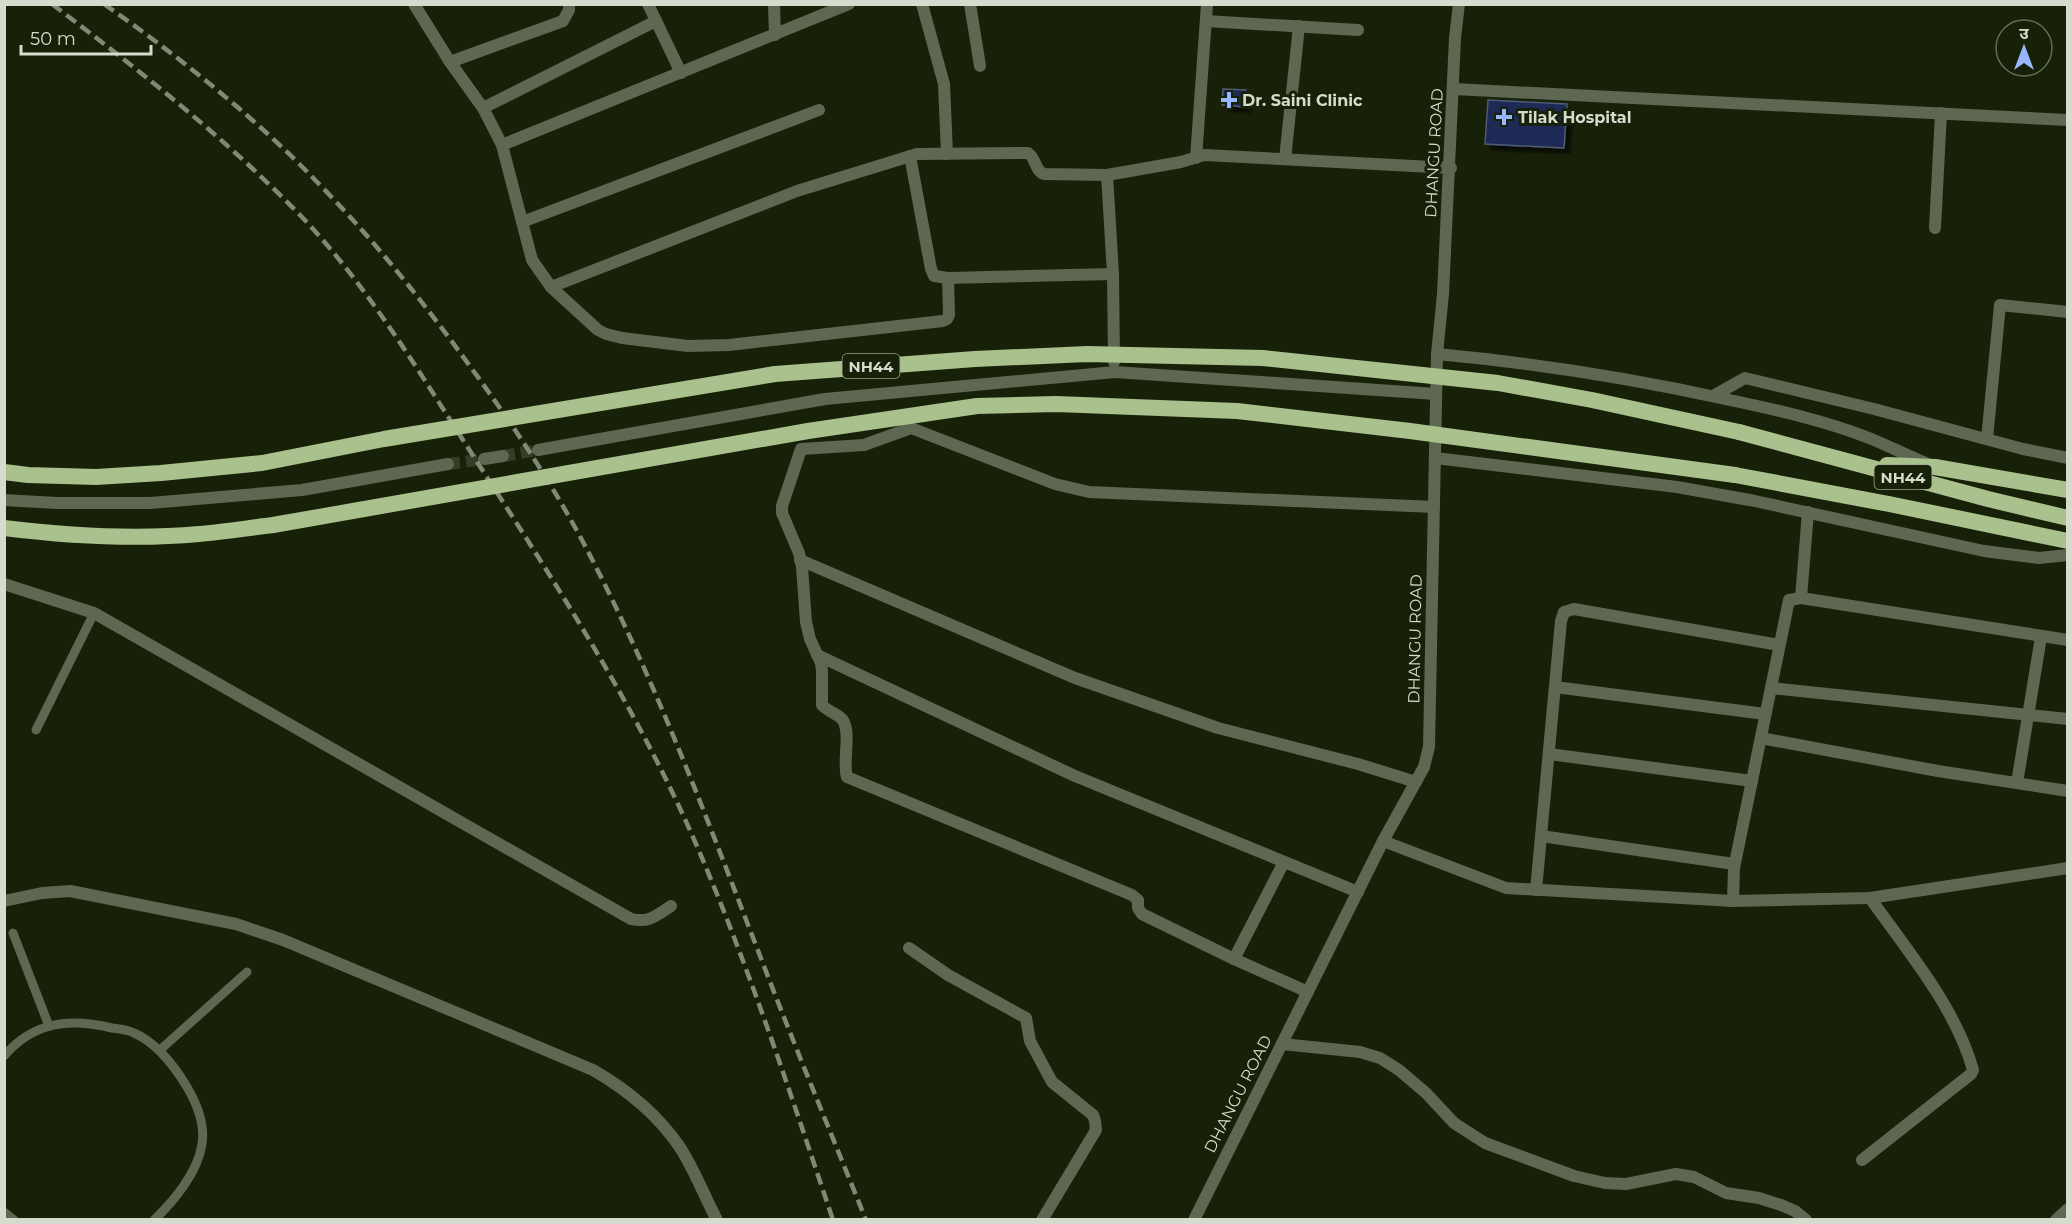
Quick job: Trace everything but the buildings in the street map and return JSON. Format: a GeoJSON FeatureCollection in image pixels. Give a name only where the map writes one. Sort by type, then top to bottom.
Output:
{"type":"FeatureCollection","features":[{"type":"Feature","properties":{"kind":"highway","name":"NH44"},"geometry":{"type":"LineString","coordinates":[[4,472],[96,477],[262,463],[384,440],[775,374],[975,359],[1087,354],[1263,358],[1498,383],[1592,400],[1739,432],[2067,518]]}},
{"type":"Feature","properties":{"kind":"highway","name":"NH44"},"geometry":{"type":"LineString","coordinates":[[4,528],[66,536],[130,537],[199,534],[273,525],[808,430],[977,406],[1033,404],[1144,406],[1237,411],[1410,431],[1736,475],[2067,541]]}},
{"type":"Feature","properties":{"kind":"highway"},"geometry":{"type":"LineString","coordinates":[[1857,464],[1935,467],[2067,490]]}},
{"type":"Feature","properties":{"kind":"street"},"geometry":{"type":"LineString","coordinates":[[414,4],[450,62],[483,108],[502,145],[532,260],[551,287],[598,330],[622,338],[704,346],[943,321],[949,315],[948,278]]}},
{"type":"Feature","properties":{"kind":"street"},"geometry":{"type":"LineString","coordinates":[[450,62],[563,21],[569,10],[569,4]]}},
{"type":"Feature","properties":{"kind":"street"},"geometry":{"type":"LineString","coordinates":[[648,4],[681,73]]}},
{"type":"Feature","properties":{"kind":"street"},"geometry":{"type":"LineString","coordinates":[[774,4],[775,35]]}},
{"type":"Feature","properties":{"kind":"street"},"geometry":{"type":"LineString","coordinates":[[502,145],[849,4]]}},
{"type":"Feature","properties":{"kind":"street"},"geometry":{"type":"LineString","coordinates":[[922,4],[944,84],[947,154]]}},
{"type":"Feature","properties":{"kind":"street"},"geometry":{"type":"LineString","coordinates":[[970,4],[980,66]]}},
{"type":"Feature","properties":{"kind":"street"},"geometry":{"type":"LineString","coordinates":[[1196,158],[1207,4]]}},
{"type":"Feature","properties":{"kind":"street","name":"DHANGU ROAD"},"geometry":{"type":"LineString","coordinates":[[1194,1220],[1383,841],[1424,767],[1429,747],[1437,354],[1443,294],[1455,38],[1459,4]]}},
{"type":"Feature","properties":{"kind":"street"},"geometry":{"type":"LineString","coordinates":[[483,108],[656,21]]}},
{"type":"Feature","properties":{"kind":"street"},"geometry":{"type":"LineString","coordinates":[[1206,21],[1358,30]]}},
{"type":"Feature","properties":{"kind":"street"},"geometry":{"type":"LineString","coordinates":[[1284,159],[1299,26]]}},
{"type":"Feature","properties":{"kind":"street"},"geometry":{"type":"LineString","coordinates":[[1454,89],[2067,120]]}},
{"type":"Feature","properties":{"kind":"street"},"geometry":{"type":"LineString","coordinates":[[522,222],[819,110]]}},
{"type":"Feature","properties":{"kind":"street"},"geometry":{"type":"LineString","coordinates":[[1935,228],[1941,113]]}},
{"type":"Feature","properties":{"kind":"street"},"geometry":{"type":"LineString","coordinates":[[551,287],[797,191],[918,154],[1028,153],[1041,173],[1107,175],[1181,162],[1204,155],[1450,168]]}},
{"type":"Feature","properties":{"kind":"street"},"geometry":{"type":"LineString","coordinates":[[910,156],[934,276],[948,278],[1113,274]]}},
{"type":"Feature","properties":{"kind":"street"},"geometry":{"type":"LineString","coordinates":[[1107,175],[1113,274],[1114,372]]}},
{"type":"Feature","properties":{"kind":"street"},"geometry":{"type":"LineString","coordinates":[[1987,439],[2000,305],[2067,312]]}},
{"type":"Feature","properties":{"kind":"street"},"geometry":{"type":"LineString","coordinates":[[1437,354],[1505,361],[1640,381],[1713,396],[1826,424],[1869,438],[1935,467]]}},
{"type":"Feature","properties":{"kind":"street"},"geometry":{"type":"LineString","coordinates":[[538,450],[825,399],[1114,372],[1436,394]]}},
{"type":"Feature","properties":{"kind":"street"},"geometry":{"type":"LineString","coordinates":[[1713,396],[1745,378],[1874,408],[2067,458]]}},
{"type":"Feature","properties":{"kind":"street"},"geometry":{"type":"LineString","coordinates":[[1308,992],[1142,914],[1138,908],[1138,900],[1132,895],[849,779],[845,770],[846,730],[841,718],[822,705],[822,671],[806,622],[800,560],[781,510],[801,449],[864,445],[911,428],[1055,484],[1089,492],[1434,507]]}},
{"type":"Feature","properties":{"kind":"street"},"geometry":{"type":"LineString","coordinates":[[484,459],[503,456]]}},
{"type":"Feature","properties":{"kind":"street"},"geometry":{"type":"LineString","coordinates":[[1435,458],[1677,487],[1808,512],[1984,551],[2039,558],[2067,555]]}},
{"type":"Feature","properties":{"kind":"street"},"geometry":{"type":"LineString","coordinates":[[4,500],[57,503],[150,503],[302,490],[448,464]]}},
{"type":"Feature","properties":{"kind":"street"},"geometry":{"type":"LineString","coordinates":[[1801,598],[1808,512]]}},
{"type":"Feature","properties":{"kind":"street"},"geometry":{"type":"LineString","coordinates":[[800,560],[1075,678],[1218,728],[1358,764],[1416,782]]}},
{"type":"Feature","properties":{"kind":"street"},"geometry":{"type":"LineString","coordinates":[[4,584],[94,614],[631,919],[642,921],[655,917],[671,906]]}},
{"type":"Feature","properties":{"kind":"street"},"geometry":{"type":"LineString","coordinates":[[1733,901],[1734,864],[1787,602],[1792,598],[2067,640]]}},
{"type":"Feature","properties":{"kind":"street"},"geometry":{"type":"LineString","coordinates":[[1536,890],[1562,617],[1569,610],[1779,645]]}},
{"type":"Feature","properties":{"kind":"street"},"geometry":{"type":"LineString","coordinates":[[2017,783],[2042,637]]}},
{"type":"Feature","properties":{"kind":"street"},"geometry":{"type":"LineString","coordinates":[[817,656],[1075,776],[1358,892]]}},
{"type":"Feature","properties":{"kind":"street"},"geometry":{"type":"LineString","coordinates":[[1555,687],[1765,714]]}},
{"type":"Feature","properties":{"kind":"street"},"geometry":{"type":"LineString","coordinates":[[1771,688],[2067,719]]}},
{"type":"Feature","properties":{"kind":"street"},"geometry":{"type":"LineString","coordinates":[[1761,738],[1938,771],[2067,791]]}},
{"type":"Feature","properties":{"kind":"street"},"geometry":{"type":"LineString","coordinates":[[1549,754],[1752,781]]}},
{"type":"Feature","properties":{"kind":"street"},"geometry":{"type":"LineString","coordinates":[[1541,836],[1734,864]]}},
{"type":"Feature","properties":{"kind":"street"},"geometry":{"type":"LineString","coordinates":[[1383,841],[1506,888],[1733,901],[1870,898],[2067,868]]}},
{"type":"Feature","properties":{"kind":"street"},"geometry":{"type":"LineString","coordinates":[[1234,959],[1284,862]]}},
{"type":"Feature","properties":{"kind":"street"},"geometry":{"type":"LineString","coordinates":[[4,901],[42,892],[70,891],[236,924],[283,940],[593,1070],[617,1084],[646,1109],[679,1146],[717,1220]]}},
{"type":"Feature","properties":{"kind":"street"},"geometry":{"type":"LineString","coordinates":[[1862,1160],[1971,1074],[1973,1070],[1958,1029],[1870,898]]}},
{"type":"Feature","properties":{"kind":"street"},"geometry":{"type":"LineString","coordinates":[[909,948],[948,975],[1026,1018],[1030,1041],[1052,1082],[1093,1115],[1096,1130],[1042,1220]]}},
{"type":"Feature","properties":{"kind":"street"},"geometry":{"type":"LineString","coordinates":[[1282,1044],[1360,1052],[1380,1058],[1399,1070],[1426,1093],[1454,1123],[1485,1143],[1574,1176],[1605,1184],[1626,1184],[1676,1174],[1694,1177],[1726,1193],[1759,1198],[1781,1205],[1796,1211],[1806,1220]]}},
{"type":"Feature","properties":{"kind":"street"},"geometry":{"type":"LineString","coordinates":[[2056,1220],[2067,1209]]}},
{"type":"Feature","properties":{"kind":"lane"},"geometry":{"type":"LineString","coordinates":[[36,730],[94,614]]}},
{"type":"Feature","properties":{"kind":"lane"},"geometry":{"type":"LineString","coordinates":[[13,933],[49,1026]]}},
{"type":"Feature","properties":{"kind":"lane"},"geometry":{"type":"LineString","coordinates":[[160,1050],[247,972]]}},
{"type":"Feature","properties":{"kind":"lane"},"geometry":{"type":"LineString","coordinates":[[4,1056],[35,1031],[59,1023],[88,1023],[134,1033],[160,1050],[193,1097],[200,1117],[202,1143],[196,1163],[180,1191],[154,1220]]}},
{"type":"Feature","properties":{"kind":"lane"},"geometry":{"type":"LineString","coordinates":[[4,1212],[14,1220]]}},
{"type":"Feature","properties":{"kind":"tunnel"},"geometry":{"type":"LineString","coordinates":[[503,456],[538,450]]}},
{"type":"Feature","properties":{"kind":"tunnel"},"geometry":{"type":"LineString","coordinates":[[448,464],[484,459]]}},
{"type":"Feature","properties":{"kind":"railway"},"geometry":{"type":"LineString","coordinates":[[52,4],[149,79],[211,131],[271,186],[325,242],[392,330],[504,503],[596,651],[653,753],[678,805],[702,858],[755,992],[833,1220]]}},
{"type":"Feature","properties":{"kind":"railway"},"geometry":{"type":"LineString","coordinates":[[104,4],[160,44],[243,112],[339,205],[399,273],[436,321],[502,411],[545,476],[609,593],[656,696],[866,1220]]}},
{"type":"Feature","properties":{"kind":"place","name":"Dr. Saini Clinic"},"geometry":{"type":"Point","coordinates":[1229,100]}},
{"type":"Feature","properties":{"kind":"place","name":"Tilak Hospital"},"geometry":{"type":"Point","coordinates":[1504,117]}}]}
